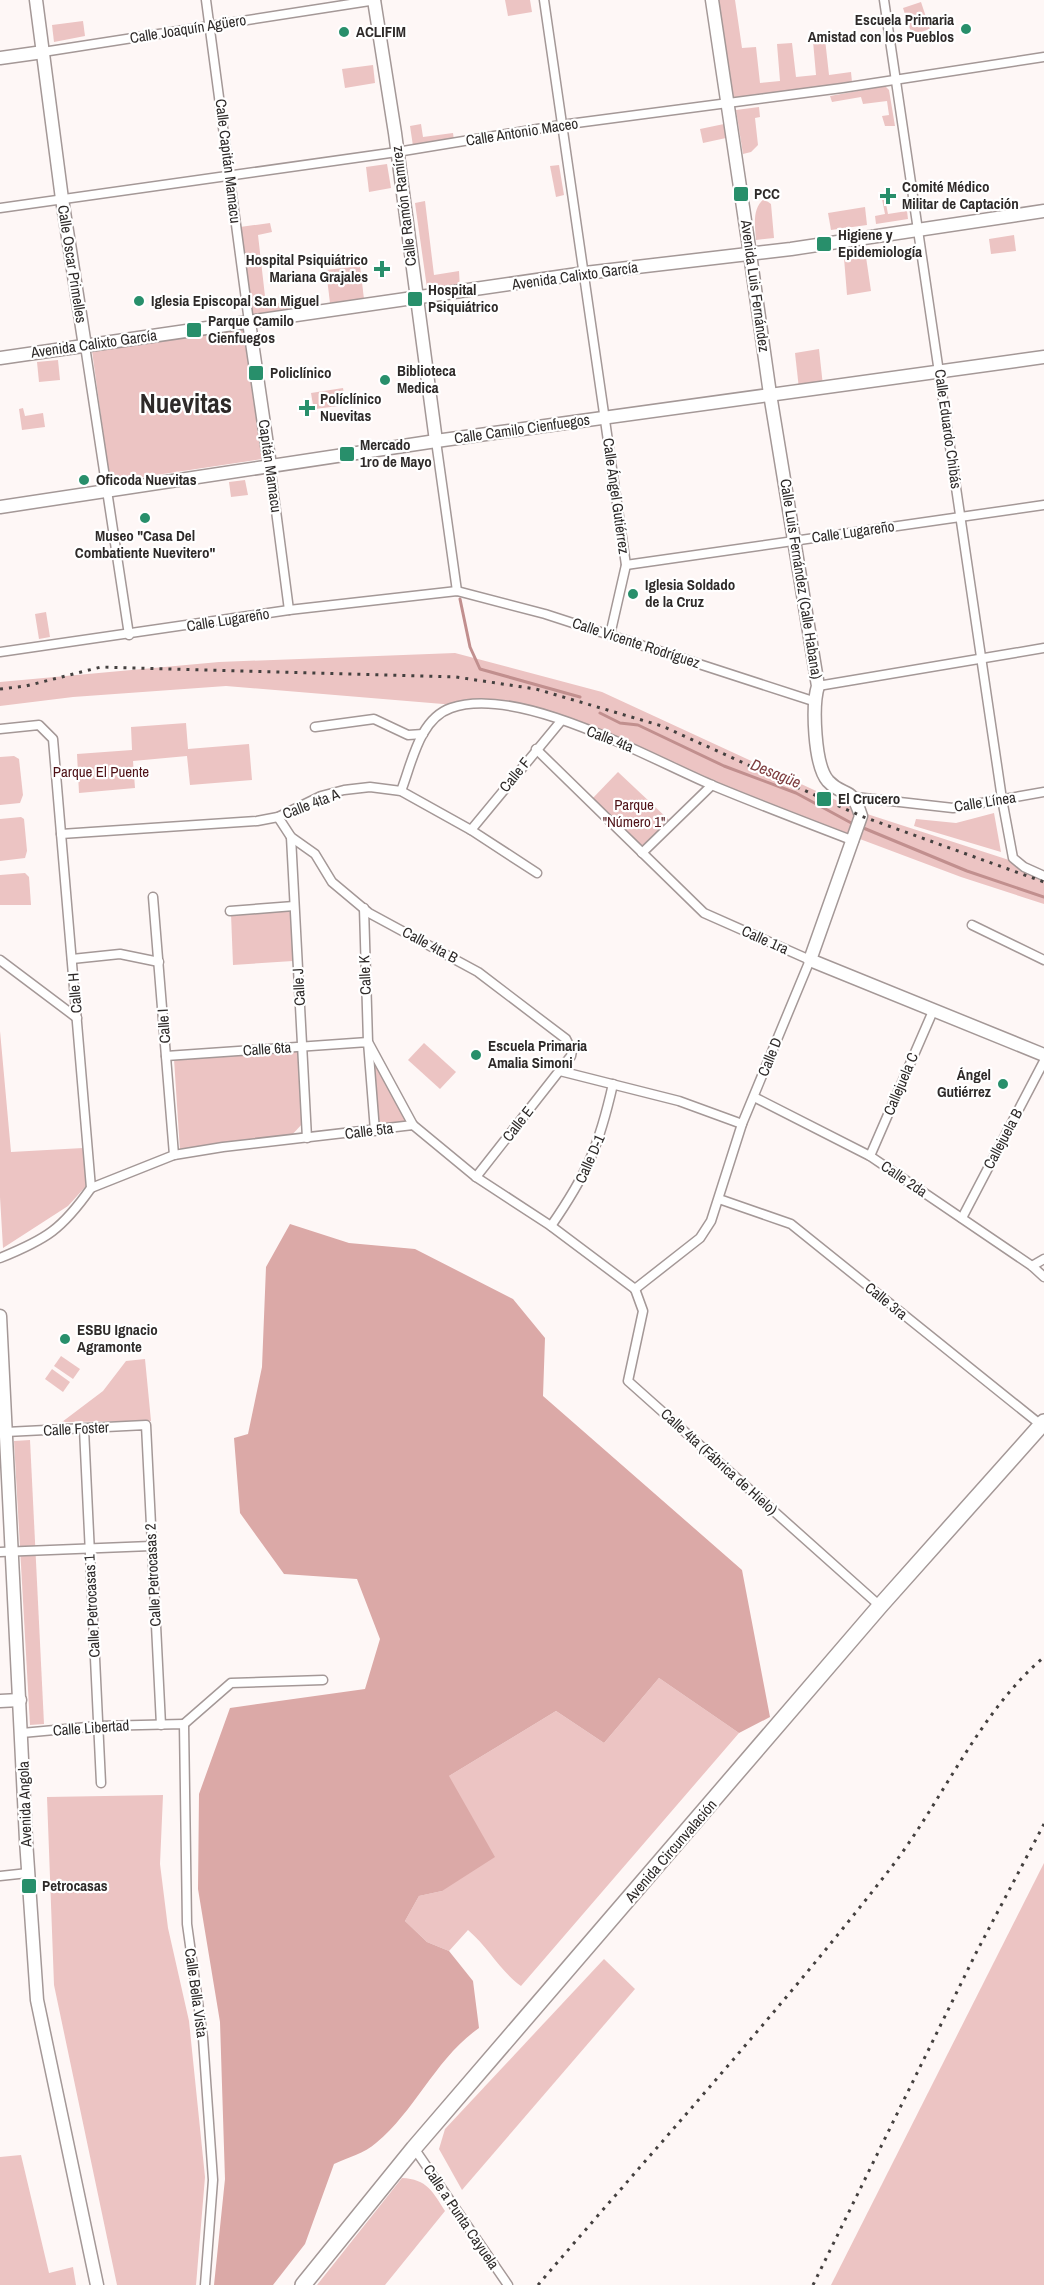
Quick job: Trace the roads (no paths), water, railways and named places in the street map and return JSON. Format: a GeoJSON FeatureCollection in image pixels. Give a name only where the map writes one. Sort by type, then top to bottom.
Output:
{"type":"FeatureCollection","features":[{"type":"Feature","properties":{"kind":"highway","name":"Avenida Circunvalación"},"geometry":{"type":"LineString","coordinates":[[303,2285],[414,2148],[880,1606],[1042,1424]]}},
{"type":"Feature","properties":{"kind":"main road","name":"Calle Oscar Primelles"},"geometry":{"type":"LineString","coordinates":[[36,0],[62,199],[85,346]]}},
{"type":"Feature","properties":{"kind":"main road","name":"Calle Ramón Ramírez"},"geometry":{"type":"LineString","coordinates":[[375,0],[398,152],[415,299],[436,441]]}},
{"type":"Feature","properties":{"kind":"main road","name":"Avenida Luis Fernández"},"geometry":{"type":"LineString","coordinates":[[712,0],[770,394]]}},
{"type":"Feature","properties":{"kind":"main road","name":"Calle Joaquín Agüero"},"geometry":{"type":"LineString","coordinates":[[0,58],[43,52]]}},
{"type":"Feature","properties":{"kind":"main road","name":"Avenida Calixto García"},"geometry":{"type":"LineString","coordinates":[[0,358],[585,273],[750,254],[1044,211]]}},
{"type":"Feature","properties":{"kind":"main road","name":"Capitán Mamacu"},"geometry":{"type":"LineString","coordinates":[[249,322],[270,465]]}},
{"type":"Feature","properties":{"kind":"main road","name":"Calle Camilo Cienfuegos"},"geometry":{"type":"LineString","coordinates":[[0,507],[106,489],[436,441],[1044,357]]}},
{"type":"Feature","properties":{"kind":"main road","name":"Calle Luis Fernández (Calle Habana)"},"geometry":{"type":"LineString","coordinates":[[770,394],[796,540],[818,686],[813,700],[820,764],[828,781],[855,797]]}},
{"type":"Feature","properties":{"kind":"main road","name":"Calle D"},"geometry":{"type":"LineString","coordinates":[[810,960],[860,820],[855,797]]}},
{"type":"Feature","properties":{"kind":"main road","name":"Calle 1ra"},"geometry":{"type":"LineString","coordinates":[[810,960],[1044,1054]]}},
{"type":"Feature","properties":{"kind":"main road","name":"Avenida Angola"},"geometry":{"type":"LineString","coordinates":[[0,1316],[6,1432],[6,1552],[20,1700],[28,1873],[37,2000],[97,2285]]}},
{"type":"Feature","properties":{"kind":"main road"},"geometry":{"type":"LineString","coordinates":[[0,1701],[20,1700]]}},
{"type":"Feature","properties":{"kind":"street","name":"Calle Capitán Mamacu"},"geometry":{"type":"LineString","coordinates":[[206,0],[249,322]]}},
{"type":"Feature","properties":{"kind":"street","name":"Calle Joaquín Agüero"},"geometry":{"type":"LineString","coordinates":[[43,52],[375,0]]}},
{"type":"Feature","properties":{"kind":"street","name":"Calle Ángel Gutiérrez"},"geometry":{"type":"LineString","coordinates":[[544,0],[626,565],[610,635]]}},
{"type":"Feature","properties":{"kind":"street","name":"Calle Eduardo Chibás"},"geometry":{"type":"LineString","coordinates":[[884,0],[1002,799],[1013,858],[1024,867],[1044,876]]}},
{"type":"Feature","properties":{"kind":"street","name":"Calle Antonio Maceo"},"geometry":{"type":"LineString","coordinates":[[0,208],[398,152],[561,125],[896,80],[1044,57]]}},
{"type":"Feature","properties":{"kind":"street","name":"Calle Oscar Primelles"},"geometry":{"type":"LineString","coordinates":[[85,346],[129,635]]}},
{"type":"Feature","properties":{"kind":"street","name":"Calle Ramón Ramírez"},"geometry":{"type":"LineString","coordinates":[[436,441],[457,591]]}},
{"type":"Feature","properties":{"kind":"street","name":"Capitán Mamacu"},"geometry":{"type":"LineString","coordinates":[[270,465],[289,610]]}},
{"type":"Feature","properties":{"kind":"street","name":"Calle Lugareño"},"geometry":{"type":"LineString","coordinates":[[626,565],[1044,505]]}},
{"type":"Feature","properties":{"kind":"street","name":"Calle Lugareño"},"geometry":{"type":"LineString","coordinates":[[0,652],[289,610],[457,591]]}},
{"type":"Feature","properties":{"kind":"street","name":"Calle Vicente Rodríguez"},"geometry":{"type":"LineString","coordinates":[[457,591],[493,598],[813,700]]}},
{"type":"Feature","properties":{"kind":"street"},"geometry":{"type":"LineString","coordinates":[[818,686],[1044,648]]}},
{"type":"Feature","properties":{"kind":"street","name":"Calle 4ta"},"geometry":{"type":"LineString","coordinates":[[401,791],[429,723],[451,708],[501,702],[627,744],[712,785],[855,838]]}},
{"type":"Feature","properties":{"kind":"street"},"geometry":{"type":"LineString","coordinates":[[315,727],[374,719],[408,735],[423,734]]}},
{"type":"Feature","properties":{"kind":"street","name":"Calle F"},"geometry":{"type":"LineString","coordinates":[[471,830],[561,721]]}},
{"type":"Feature","properties":{"kind":"street","name":"Calle H"},"geometry":{"type":"LineString","coordinates":[[0,729],[39,725],[53,739],[91,1188]]}},
{"type":"Feature","properties":{"kind":"street","name":"Calle 1ra"},"geometry":{"type":"LineString","coordinates":[[536,749],[704,913],[810,960]]}},
{"type":"Feature","properties":{"kind":"street"},"geometry":{"type":"LineString","coordinates":[[642,853],[712,785]]}},
{"type":"Feature","properties":{"kind":"street","name":"Calle 4ta A"},"geometry":{"type":"LineString","coordinates":[[61,834],[257,821],[278,817],[321,796],[370,787],[401,791],[471,830],[537,873]]}},
{"type":"Feature","properties":{"kind":"street","name":"Calle Línea"},"geometry":{"type":"LineString","coordinates":[[855,797],[953,808],[1044,792]]}},
{"type":"Feature","properties":{"kind":"street","name":"Calle 4ta B"},"geometry":{"type":"LineString","coordinates":[[278,817],[291,837],[315,854],[332,882],[364,908],[478,972],[560,1034],[572,1051],[560,1071]]}},
{"type":"Feature","properties":{"kind":"street","name":"Calle J"},"geometry":{"type":"LineString","coordinates":[[291,837],[307,1138]]}},
{"type":"Feature","properties":{"kind":"street","name":"Calle I"},"geometry":{"type":"LineString","coordinates":[[153,897],[174,1155]]}},
{"type":"Feature","properties":{"kind":"street"},"geometry":{"type":"LineString","coordinates":[[230,911],[294,906]]}},
{"type":"Feature","properties":{"kind":"street","name":"Calle K"},"geometry":{"type":"LineString","coordinates":[[364,908],[368,1042],[375,1131]]}},
{"type":"Feature","properties":{"kind":"street"},"geometry":{"type":"LineString","coordinates":[[972,925],[1044,960]]}},
{"type":"Feature","properties":{"kind":"street"},"geometry":{"type":"LineString","coordinates":[[72,959],[120,954],[159,962]]}},
{"type":"Feature","properties":{"kind":"street"},"geometry":{"type":"LineString","coordinates":[[0,960],[77,1018]]}},
{"type":"Feature","properties":{"kind":"street","name":"Calle D"},"geometry":{"type":"LineString","coordinates":[[635,1289],[700,1238],[711,1221],[742,1124],[810,960]]}},
{"type":"Feature","properties":{"kind":"street","name":"Callejuela C"},"geometry":{"type":"LineString","coordinates":[[870,1156],[933,1011]]}},
{"type":"Feature","properties":{"kind":"street","name":"Calle K"},"geometry":{"type":"LineString","coordinates":[[368,1042],[413,1125]]}},
{"type":"Feature","properties":{"kind":"street","name":"Calle 6ta"},"geometry":{"type":"LineString","coordinates":[[166,1056],[368,1042]]}},
{"type":"Feature","properties":{"kind":"street","name":"Callejuela B"},"geometry":{"type":"LineString","coordinates":[[962,1218],[1044,1060]]}},
{"type":"Feature","properties":{"kind":"street"},"geometry":{"type":"LineString","coordinates":[[560,1071],[679,1101],[742,1124]]}},
{"type":"Feature","properties":{"kind":"street","name":"Calle E"},"geometry":{"type":"LineString","coordinates":[[476,1177],[560,1071]]}},
{"type":"Feature","properties":{"kind":"street","name":"Calle D-1"},"geometry":{"type":"LineString","coordinates":[[551,1227],[579,1185],[592,1159],[602,1134],[613,1084]]}},
{"type":"Feature","properties":{"kind":"street","name":"Calle 2da"},"geometry":{"type":"LineString","coordinates":[[754,1097],[870,1156],[1032,1266],[1044,1277]]}},
{"type":"Feature","properties":{"kind":"street","name":"Calle 5ta"},"geometry":{"type":"LineString","coordinates":[[91,1188],[174,1155],[413,1125],[476,1177],[551,1227],[635,1289]]}},
{"type":"Feature","properties":{"kind":"street"},"geometry":{"type":"LineString","coordinates":[[0,1258],[37,1244],[70,1217],[91,1188]]}},
{"type":"Feature","properties":{"kind":"street","name":"Calle 3ra"},"geometry":{"type":"LineString","coordinates":[[719,1199],[791,1224],[1042,1424]]}},
{"type":"Feature","properties":{"kind":"street"},"geometry":{"type":"LineString","coordinates":[[1032,1266],[1044,1259]]}},
{"type":"Feature","properties":{"kind":"street","name":"Calle 4ta (Fábrica de Hielo)"},"geometry":{"type":"LineString","coordinates":[[635,1289],[643,1311],[628,1381],[880,1606]]}},
{"type":"Feature","properties":{"kind":"street","name":"Calle Foster"},"geometry":{"type":"LineString","coordinates":[[6,1432],[146,1425]]}},
{"type":"Feature","properties":{"kind":"street","name":"Calle Petrocasas 2"},"geometry":{"type":"LineString","coordinates":[[146,1425],[160,1725]]}},
{"type":"Feature","properties":{"kind":"street","name":"Calle Petrocasas 1"},"geometry":{"type":"LineString","coordinates":[[84,1429],[100,1783]]}},
{"type":"Feature","properties":{"kind":"street"},"geometry":{"type":"LineString","coordinates":[[6,1552],[151,1546]]}},
{"type":"Feature","properties":{"kind":"street"},"geometry":{"type":"LineString","coordinates":[[160,1725],[184,1724],[231,1683],[323,1680]]}},
{"type":"Feature","properties":{"kind":"street","name":"Calle Bella Vista"},"geometry":{"type":"LineString","coordinates":[[184,1724],[186,1924],[203,2037],[213,2180],[205,2285]]}},
{"type":"Feature","properties":{"kind":"street","name":"Calle Libertad"},"geometry":{"type":"LineString","coordinates":[[22,1733],[98,1726],[160,1725]]}},
{"type":"Feature","properties":{"kind":"street"},"geometry":{"type":"LineString","coordinates":[[0,1876],[28,1873]]}},
{"type":"Feature","properties":{"kind":"street","name":"Calle a Punta Cayuela"},"geometry":{"type":"LineString","coordinates":[[414,2148],[508,2285]]}},
{"type":"Feature","properties":{"kind":"waterway","name":"Desagüe"},"geometry":{"type":"LineString","coordinates":[[460,599],[470,647],[480,669],[580,697]]}},
{"type":"Feature","properties":{"kind":"waterway","name":"Desagüe"},"geometry":{"type":"LineString","coordinates":[[600,713],[620,723],[638,725],[724,766],[796,793],[855,825]]}},
{"type":"Feature","properties":{"kind":"waterway","name":"Desagüe"},"geometry":{"type":"LineString","coordinates":[[861,827],[967,871],[1044,897]]}},
{"type":"Feature","properties":{"kind":"railway"},"geometry":{"type":"LineString","coordinates":[[0,689],[26,686],[101,667],[456,677],[536,689],[662,726],[861,816],[1044,882]]}},
{"type":"Feature","properties":{"kind":"railway"},"geometry":{"type":"LineString","coordinates":[[538,2285],[761,2027],[848,1922],[909,1843],[980,1731],[1021,1679],[1044,1657]]}},
{"type":"Feature","properties":{"kind":"railway"},"geometry":{"type":"LineString","coordinates":[[813,2285],[976,1953],[1044,1824]]}},
{"type":"Feature","properties":{"kind":"place","name":"Escuela Primaria Amistad con los Pueblos"},"geometry":{"type":"Point","coordinates":[966,29]}},
{"type":"Feature","properties":{"kind":"place","name":"ACLIFIM"},"geometry":{"type":"Point","coordinates":[344,32]}},
{"type":"Feature","properties":{"kind":"place","name":"PCC"},"geometry":{"type":"Point","coordinates":[741,194]}},
{"type":"Feature","properties":{"kind":"place","name":"Comité Médico Militar de Captación"},"geometry":{"type":"Point","coordinates":[888,196]}},
{"type":"Feature","properties":{"kind":"place","name":"Higiene y Epidemiología"},"geometry":{"type":"Point","coordinates":[824,244]}},
{"type":"Feature","properties":{"kind":"place","name":"Hospital Psiquiátrico Mariana Grajales"},"geometry":{"type":"Point","coordinates":[382,269]}},
{"type":"Feature","properties":{"kind":"place","name":"Hospital Psiquiátrico"},"geometry":{"type":"Point","coordinates":[415,299]}},
{"type":"Feature","properties":{"kind":"place","name":"Iglesia Episcopal San Miguel"},"geometry":{"type":"Point","coordinates":[139,301]}},
{"type":"Feature","properties":{"kind":"place","name":"Parque Camilo Cienfuegos"},"geometry":{"type":"Point","coordinates":[194,330]}},
{"type":"Feature","properties":{"kind":"place","name":"Policlínico"},"geometry":{"type":"Point","coordinates":[256,373]}},
{"type":"Feature","properties":{"kind":"place","name":"Biblioteca Medica"},"geometry":{"type":"Point","coordinates":[385,380]}},
{"type":"Feature","properties":{"kind":"place","name":"Políclínico Nuevitas"},"geometry":{"type":"Point","coordinates":[307,408]}},
{"type":"Feature","properties":{"kind":"place","name":"Mercado 1ro de Mayo"},"geometry":{"type":"Point","coordinates":[347,454]}},
{"type":"Feature","properties":{"kind":"place","name":"Oficoda Nuevitas"},"geometry":{"type":"Point","coordinates":[84,480]}},
{"type":"Feature","properties":{"kind":"place","name":"Museo \"Casa Del Combatiente Nuevitero\""},"geometry":{"type":"Point","coordinates":[145,518]}},
{"type":"Feature","properties":{"kind":"place","name":"Iglesia Soldado de la Cruz"},"geometry":{"type":"Point","coordinates":[633,594]}},
{"type":"Feature","properties":{"kind":"place","name":"El Crucero"},"geometry":{"type":"Point","coordinates":[824,799]}},
{"type":"Feature","properties":{"kind":"place","name":"Escuela Primaria Amalia Simoni"},"geometry":{"type":"Point","coordinates":[476,1055]}},
{"type":"Feature","properties":{"kind":"place","name":"Ángel Gutiérrez"},"geometry":{"type":"Point","coordinates":[1003,1084]}},
{"type":"Feature","properties":{"kind":"place","name":"ESBU Ignacio Agramonte"},"geometry":{"type":"Point","coordinates":[65,1339]}},
{"type":"Feature","properties":{"kind":"place","name":"Petrocasas"},"geometry":{"type":"Point","coordinates":[29,1886]}},
{"type":"Feature","properties":{"kind":"district","name":"Nuevitas"},"geometry":{"type":"Point","coordinates":[186,404]}},
{"type":"Feature","properties":{"kind":"park label","name":"Parque El Puente"},"geometry":{"type":"Point","coordinates":[101,772]}},
{"type":"Feature","properties":{"kind":"park label","name":"Parque \"Número 1\""},"geometry":{"type":"Point","coordinates":[634,814]}}]}
